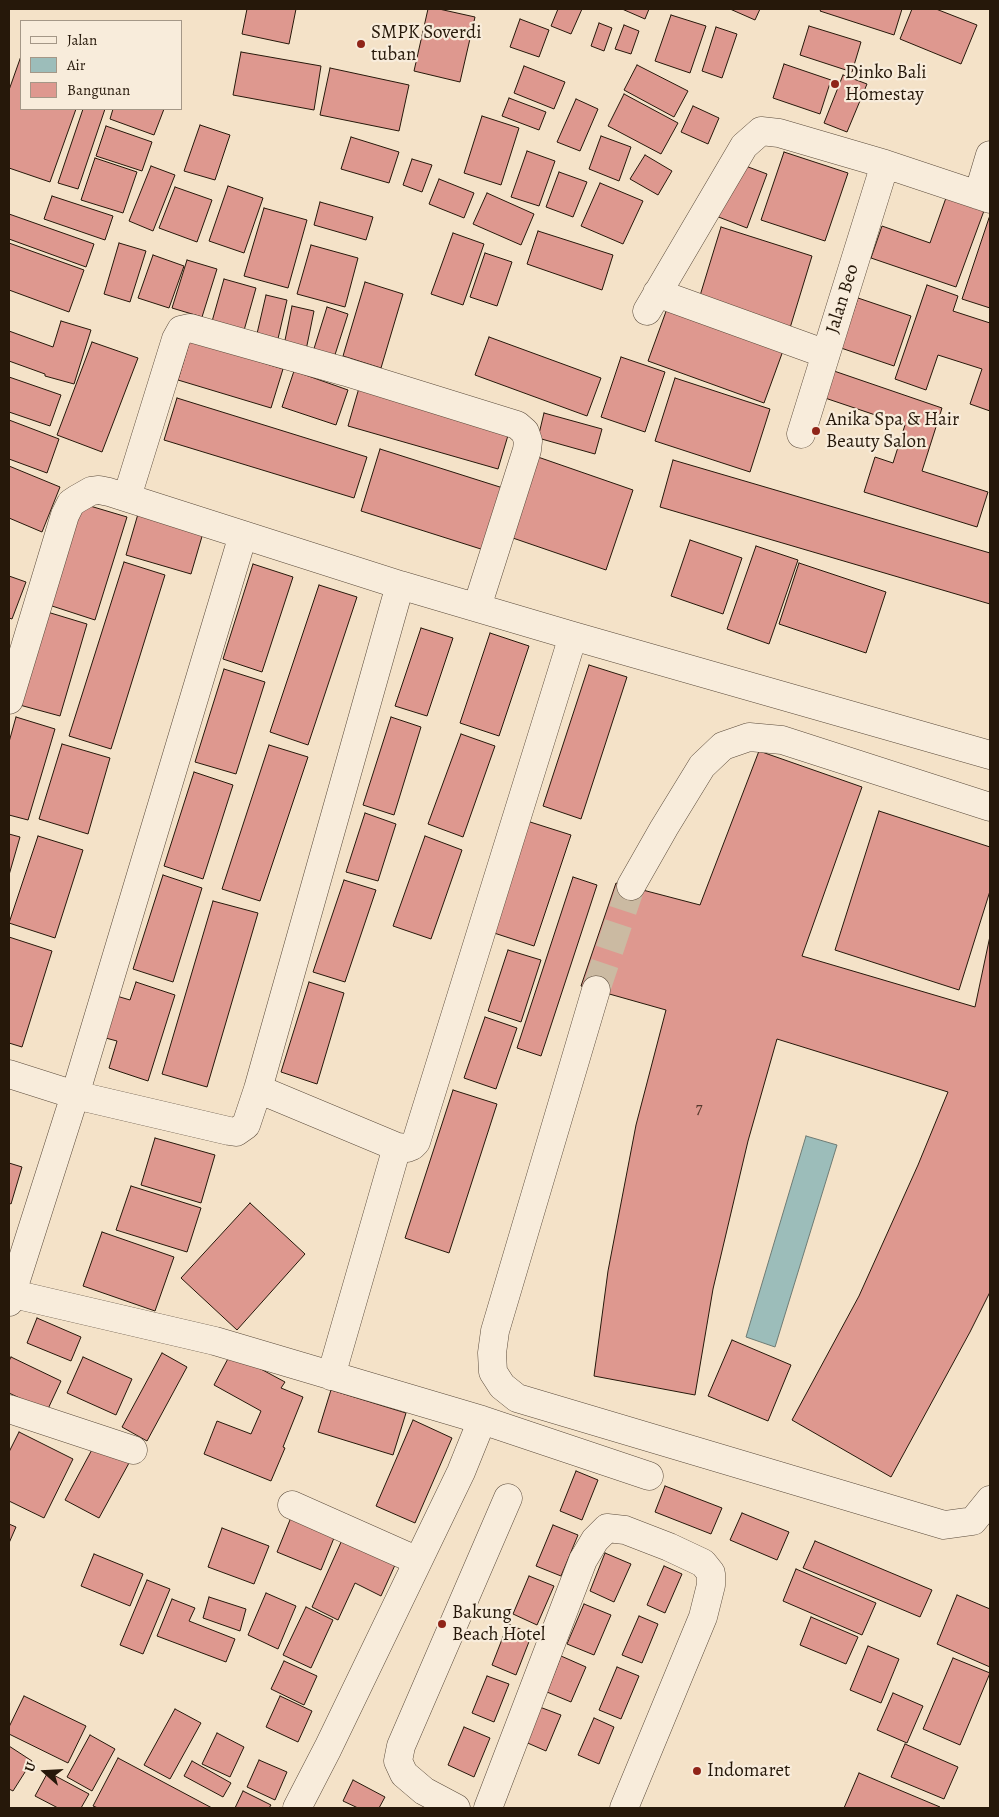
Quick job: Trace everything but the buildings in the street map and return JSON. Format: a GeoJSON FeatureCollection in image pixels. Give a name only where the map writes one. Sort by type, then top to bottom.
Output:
{"type":"FeatureCollection","features":[{"type":"Feature","properties":{"kind":"street"},"geometry":{"type":"LineString","coordinates":[[826,354],[652,302],[744,146],[761,131],[779,133],[885,164],[984,197],[990,155]]}},
{"type":"Feature","properties":{"kind":"street","name":"Jalan Beo"},"geometry":{"type":"LineString","coordinates":[[801,434],[885,164]]}},
{"type":"Feature","properties":{"kind":"street"},"geometry":{"type":"LineString","coordinates":[[128,497],[176,339],[181,330],[190,328],[346,372],[517,425],[525,432],[528,441],[527,450],[477,607]]}},
{"type":"Feature","properties":{"kind":"street"},"geometry":{"type":"LineString","coordinates":[[9,700],[68,508],[76,499],[91,491],[109,492],[400,585],[990,755]]}},
{"type":"Feature","properties":{"kind":"street"},"geometry":{"type":"LineString","coordinates":[[243,535],[75,1095],[10,1296],[215,1341],[482,1420],[649,1476]]}},
{"type":"Feature","properties":{"kind":"street"},"geometry":{"type":"LineString","coordinates":[[9,1074],[75,1095],[236,1132],[246,1125],[258,1089],[400,585]]}},
{"type":"Feature","properties":{"kind":"street"},"geometry":{"type":"LineString","coordinates":[[258,1089],[397,1147],[407,1148],[416,1142],[573,636]]}},
{"type":"Feature","properties":{"kind":"street"},"geometry":{"type":"LineString","coordinates":[[631,886],[702,766],[723,746],[748,737],[782,740],[990,807]]}},
{"type":"Feature","properties":{"kind":"street"},"geometry":{"type":"LineString","coordinates":[[596,990],[495,1331],[492,1353],[494,1372],[502,1386],[517,1398],[944,1524],[973,1521],[990,1500]]}},
{"type":"Feature","properties":{"kind":"street"},"geometry":{"type":"LineString","coordinates":[[331,1376],[397,1147]]}},
{"type":"Feature","properties":{"kind":"street"},"geometry":{"type":"LineString","coordinates":[[9,1409],[133,1450]]}},
{"type":"Feature","properties":{"kind":"street"},"geometry":{"type":"LineString","coordinates":[[297,1808],[418,1561],[482,1420]]}},
{"type":"Feature","properties":{"kind":"street"},"geometry":{"type":"LineString","coordinates":[[456,1808],[424,1791],[404,1774],[398,1761],[400,1746],[508,1498]]}},
{"type":"Feature","properties":{"kind":"street"},"geometry":{"type":"LineString","coordinates":[[292,1505],[418,1561]]}},
{"type":"Feature","properties":{"kind":"street"},"geometry":{"type":"LineString","coordinates":[[488,1808],[583,1560],[595,1540],[607,1528],[625,1530],[669,1547],[703,1563],[711,1573],[711,1584],[703,1617],[624,1808]]}},
{"type":"Feature","properties":{"kind":"water"},"geometry":{"type":"Polygon","coordinates":[[[806,1136],[837,1145],[775,1347],[746,1337],[806,1136]]]}},
{"type":"Feature","properties":{"kind":"tunnel"},"geometry":{"type":"LineString","coordinates":[[596,990],[631,886]]}},
{"type":"Feature","properties":{"kind":"place","name":"SMPK Soverdi tuban"},"geometry":{"type":"Point","coordinates":[361,44]}},
{"type":"Feature","properties":{"kind":"place","name":"Dinko Bali Homestay"},"geometry":{"type":"Point","coordinates":[835,84]}},
{"type":"Feature","properties":{"kind":"place","name":"Anika Spa & Hair Beauty Salon"},"geometry":{"type":"Point","coordinates":[816,431]}},
{"type":"Feature","properties":{"kind":"place","name":"Bakung Beach Hotel"},"geometry":{"type":"Point","coordinates":[442,1624]}},
{"type":"Feature","properties":{"kind":"place","name":"Indomaret"},"geometry":{"type":"Point","coordinates":[697,1771]}}]}
